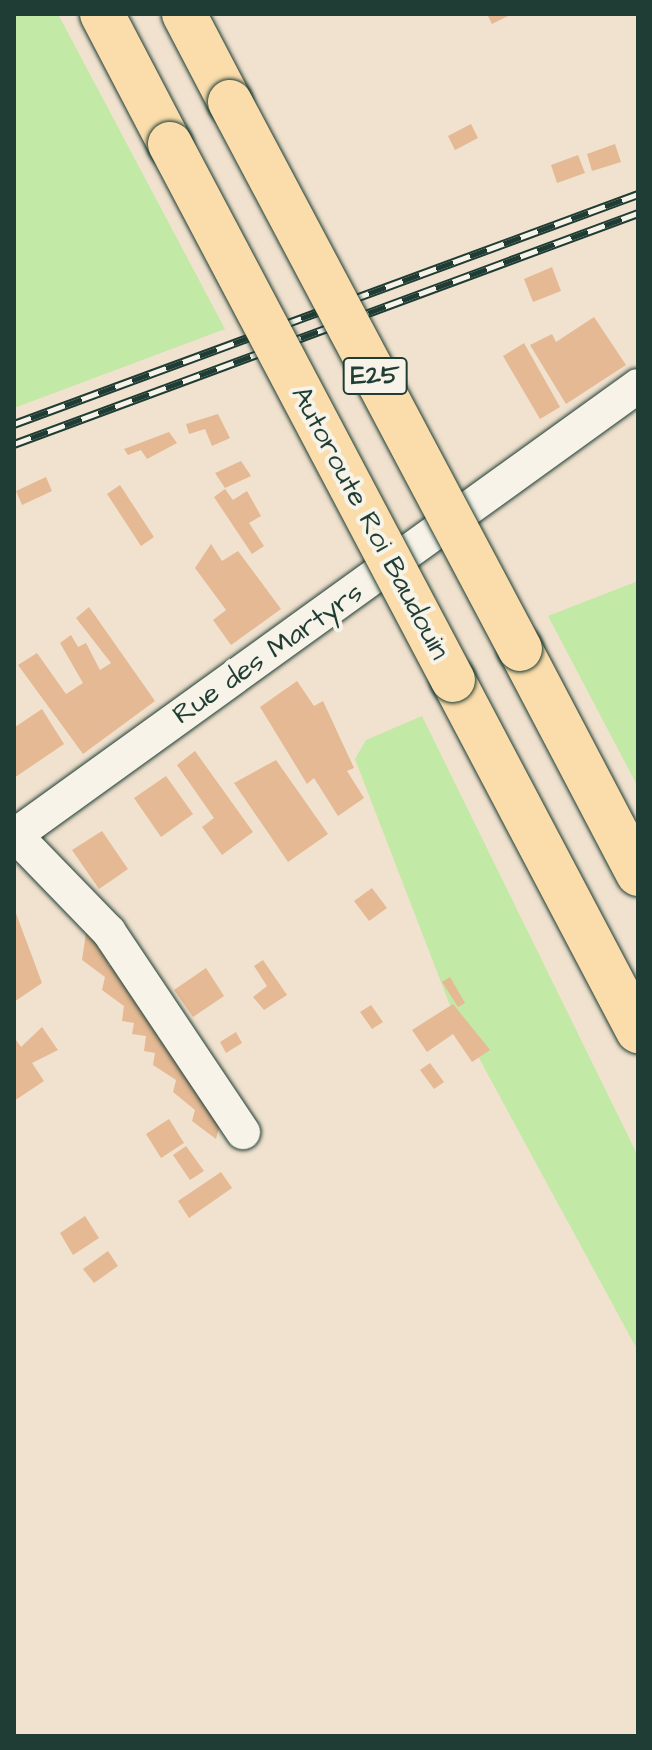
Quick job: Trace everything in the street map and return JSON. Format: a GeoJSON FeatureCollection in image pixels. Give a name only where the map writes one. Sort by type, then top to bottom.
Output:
{"type":"FeatureCollection","features":[{"type":"Feature","properties":{"kind":"highway","name":"Autoroute Roi Baudouin"},"geometry":{"type":"LineString","coordinates":[[102,14],[638,1031]]}},
{"type":"Feature","properties":{"kind":"highway","name":"E25"},"geometry":{"type":"LineString","coordinates":[[184,14],[638,874]]}},
{"type":"Feature","properties":{"kind":"street","name":"Rue des Martyrs"},"geometry":{"type":"LineString","coordinates":[[14,836],[638,386]]}},
{"type":"Feature","properties":{"kind":"street"},"geometry":{"type":"LineString","coordinates":[[14,836],[109,932],[243,1132]]}},
{"type":"Feature","properties":{"kind":"green space"},"geometry":{"type":"Polygon","coordinates":[[[14,14],[58,14],[225,329],[14,408],[14,14]]]}},
{"type":"Feature","properties":{"kind":"green space"},"geometry":{"type":"Polygon","coordinates":[[[638,581],[638,787],[548,616],[638,581]]]}},
{"type":"Feature","properties":{"kind":"green space"},"geometry":{"type":"Polygon","coordinates":[[[422,716],[638,1156],[638,1351],[449,1003],[355,759],[366,740],[422,716]]]}},
{"type":"Feature","properties":{"kind":"building"},"geometry":{"type":"Polygon","coordinates":[[[487,14],[512,14],[492,24],[487,14]]]}},
{"type":"Feature","properties":{"kind":"building"},"geometry":{"type":"Polygon","coordinates":[[[471,124],[478,138],[455,150],[448,136],[471,124]]]}},
{"type":"Feature","properties":{"kind":"building"},"geometry":{"type":"Polygon","coordinates":[[[615,144],[621,162],[592,171],[587,154],[615,144]]]}},
{"type":"Feature","properties":{"kind":"building"},"geometry":{"type":"Polygon","coordinates":[[[578,155],[585,173],[557,183],[551,165],[578,155]]]}},
{"type":"Feature","properties":{"kind":"building"},"geometry":{"type":"Polygon","coordinates":[[[552,267],[561,291],[533,302],[524,279],[552,267]]]}},
{"type":"Feature","properties":{"kind":"building"},"geometry":{"type":"Polygon","coordinates":[[[594,317],[626,365],[566,404],[530,345],[552,334],[556,342],[594,317]]]}},
{"type":"Feature","properties":{"kind":"building"},"geometry":{"type":"Polygon","coordinates":[[[524,343],[560,407],[540,419],[503,356],[524,343]]]}},
{"type":"Feature","properties":{"kind":"building"},"geometry":{"type":"Polygon","coordinates":[[[218,414],[230,438],[212,446],[205,429],[189,434],[186,424],[218,414]]]}},
{"type":"Feature","properties":{"kind":"building"},"geometry":{"type":"Polygon","coordinates":[[[169,432],[177,443],[147,459],[141,450],[128,455],[124,449],[169,432]]]}},
{"type":"Feature","properties":{"kind":"building"},"geometry":{"type":"Polygon","coordinates":[[[241,461],[251,476],[225,488],[215,473],[241,461]]]}},
{"type":"Feature","properties":{"kind":"building"},"geometry":{"type":"Polygon","coordinates":[[[46,477],[52,491],[22,505],[16,491],[46,477]]]}},
{"type":"Feature","properties":{"kind":"building"},"geometry":{"type":"Polygon","coordinates":[[[120,485],[154,537],[141,546],[107,494],[120,485]]]}},
{"type":"Feature","properties":{"kind":"building"},"geometry":{"type":"Polygon","coordinates":[[[225,489],[233,500],[247,491],[261,516],[249,523],[264,546],[252,554],[214,497],[225,489]]]}},
{"type":"Feature","properties":{"kind":"building"},"geometry":{"type":"Polygon","coordinates":[[[211,544],[222,561],[238,551],[281,609],[231,645],[213,620],[226,610],[195,568],[211,544]]]}},
{"type":"Feature","properties":{"kind":"building"},"geometry":{"type":"Polygon","coordinates":[[[89,607],[155,701],[83,754],[18,665],[37,653],[66,694],[83,683],[60,643],[71,635],[78,647],[86,643],[100,670],[111,663],[76,618],[89,607]]]}},
{"type":"Feature","properties":{"kind":"building"},"geometry":{"type":"Polygon","coordinates":[[[297,681],[314,706],[323,701],[354,768],[347,771],[364,798],[338,816],[314,778],[307,784],[260,707],[297,681]]]}},
{"type":"Feature","properties":{"kind":"building"},"geometry":{"type":"Polygon","coordinates":[[[42,709],[64,744],[14,778],[15,727],[42,709]]]}},
{"type":"Feature","properties":{"kind":"building"},"geometry":{"type":"Polygon","coordinates":[[[195,751],[253,832],[222,855],[202,827],[214,818],[177,765],[195,751]]]}},
{"type":"Feature","properties":{"kind":"building"},"geometry":{"type":"Polygon","coordinates":[[[276,760],[328,834],[288,862],[234,783],[276,760]]]}},
{"type":"Feature","properties":{"kind":"building"},"geometry":{"type":"Polygon","coordinates":[[[166,776],[193,814],[161,837],[134,798],[166,776]]]}},
{"type":"Feature","properties":{"kind":"building"},"geometry":{"type":"Polygon","coordinates":[[[102,831],[128,869],[99,889],[72,850],[102,831]]]}},
{"type":"Feature","properties":{"kind":"building"},"geometry":{"type":"Polygon","coordinates":[[[372,888],[387,908],[369,921],[354,901],[372,888]]]}},
{"type":"Feature","properties":{"kind":"building"},"geometry":{"type":"Polygon","coordinates":[[[14,908],[42,983],[14,1002],[14,908]]]}},
{"type":"Feature","properties":{"kind":"building"},"geometry":{"type":"Polygon","coordinates":[[[86,933],[100,936],[98,949],[110,951],[108,965],[121,967],[129,994],[142,996],[139,1009],[152,1011],[159,1039],[173,1041],[223,1112],[216,1139],[192,1121],[195,1110],[173,1092],[176,1080],[153,1065],[155,1053],[144,1051],[146,1036],[132,1034],[134,1023],[122,1021],[124,1006],[102,990],[105,977],[82,960],[86,933]]]}},
{"type":"Feature","properties":{"kind":"building"},"geometry":{"type":"Polygon","coordinates":[[[263,960],[287,995],[264,1010],[253,997],[267,986],[254,966],[263,960]]]}},
{"type":"Feature","properties":{"kind":"building"},"geometry":{"type":"Polygon","coordinates":[[[206,968],[224,996],[193,1017],[174,990],[206,968]]]}},
{"type":"Feature","properties":{"kind":"building"},"geometry":{"type":"Polygon","coordinates":[[[450,977],[465,1003],[458,1007],[442,982],[450,977]]]}},
{"type":"Feature","properties":{"kind":"building"},"geometry":{"type":"Polygon","coordinates":[[[453,1004],[490,1050],[472,1062],[453,1034],[427,1052],[412,1030],[453,1004]]]}},
{"type":"Feature","properties":{"kind":"building"},"geometry":{"type":"Polygon","coordinates":[[[371,1005],[383,1022],[372,1029],[360,1012],[371,1005]]]}},
{"type":"Feature","properties":{"kind":"building"},"geometry":{"type":"Polygon","coordinates":[[[42,1027],[58,1050],[32,1063],[44,1081],[14,1101],[14,1037],[21,1047],[42,1027]]]}},
{"type":"Feature","properties":{"kind":"building"},"geometry":{"type":"Polygon","coordinates":[[[236,1032],[242,1043],[226,1053],[220,1042],[236,1032]]]}},
{"type":"Feature","properties":{"kind":"building"},"geometry":{"type":"Polygon","coordinates":[[[430,1063],[444,1082],[434,1089],[420,1070],[430,1063]]]}},
{"type":"Feature","properties":{"kind":"building"},"geometry":{"type":"Polygon","coordinates":[[[169,1119],[184,1143],[161,1158],[146,1134],[169,1119]]]}},
{"type":"Feature","properties":{"kind":"building"},"geometry":{"type":"Polygon","coordinates":[[[186,1146],[204,1171],[190,1180],[173,1155],[186,1146]]]}},
{"type":"Feature","properties":{"kind":"building"},"geometry":{"type":"Polygon","coordinates":[[[221,1172],[232,1188],[189,1218],[178,1201],[221,1172]]]}},
{"type":"Feature","properties":{"kind":"building"},"geometry":{"type":"Polygon","coordinates":[[[85,1216],[99,1238],[73,1255],[60,1233],[85,1216]]]}},
{"type":"Feature","properties":{"kind":"building"},"geometry":{"type":"Polygon","coordinates":[[[108,1251],[118,1266],[94,1283],[83,1269],[108,1251]]]}},
{"type":"Feature","properties":{"kind":"railway"},"geometry":{"type":"LineString","coordinates":[[14,424],[638,194]]}},
{"type":"Feature","properties":{"kind":"railway"},"geometry":{"type":"LineString","coordinates":[[14,444],[638,213]]}}]}
